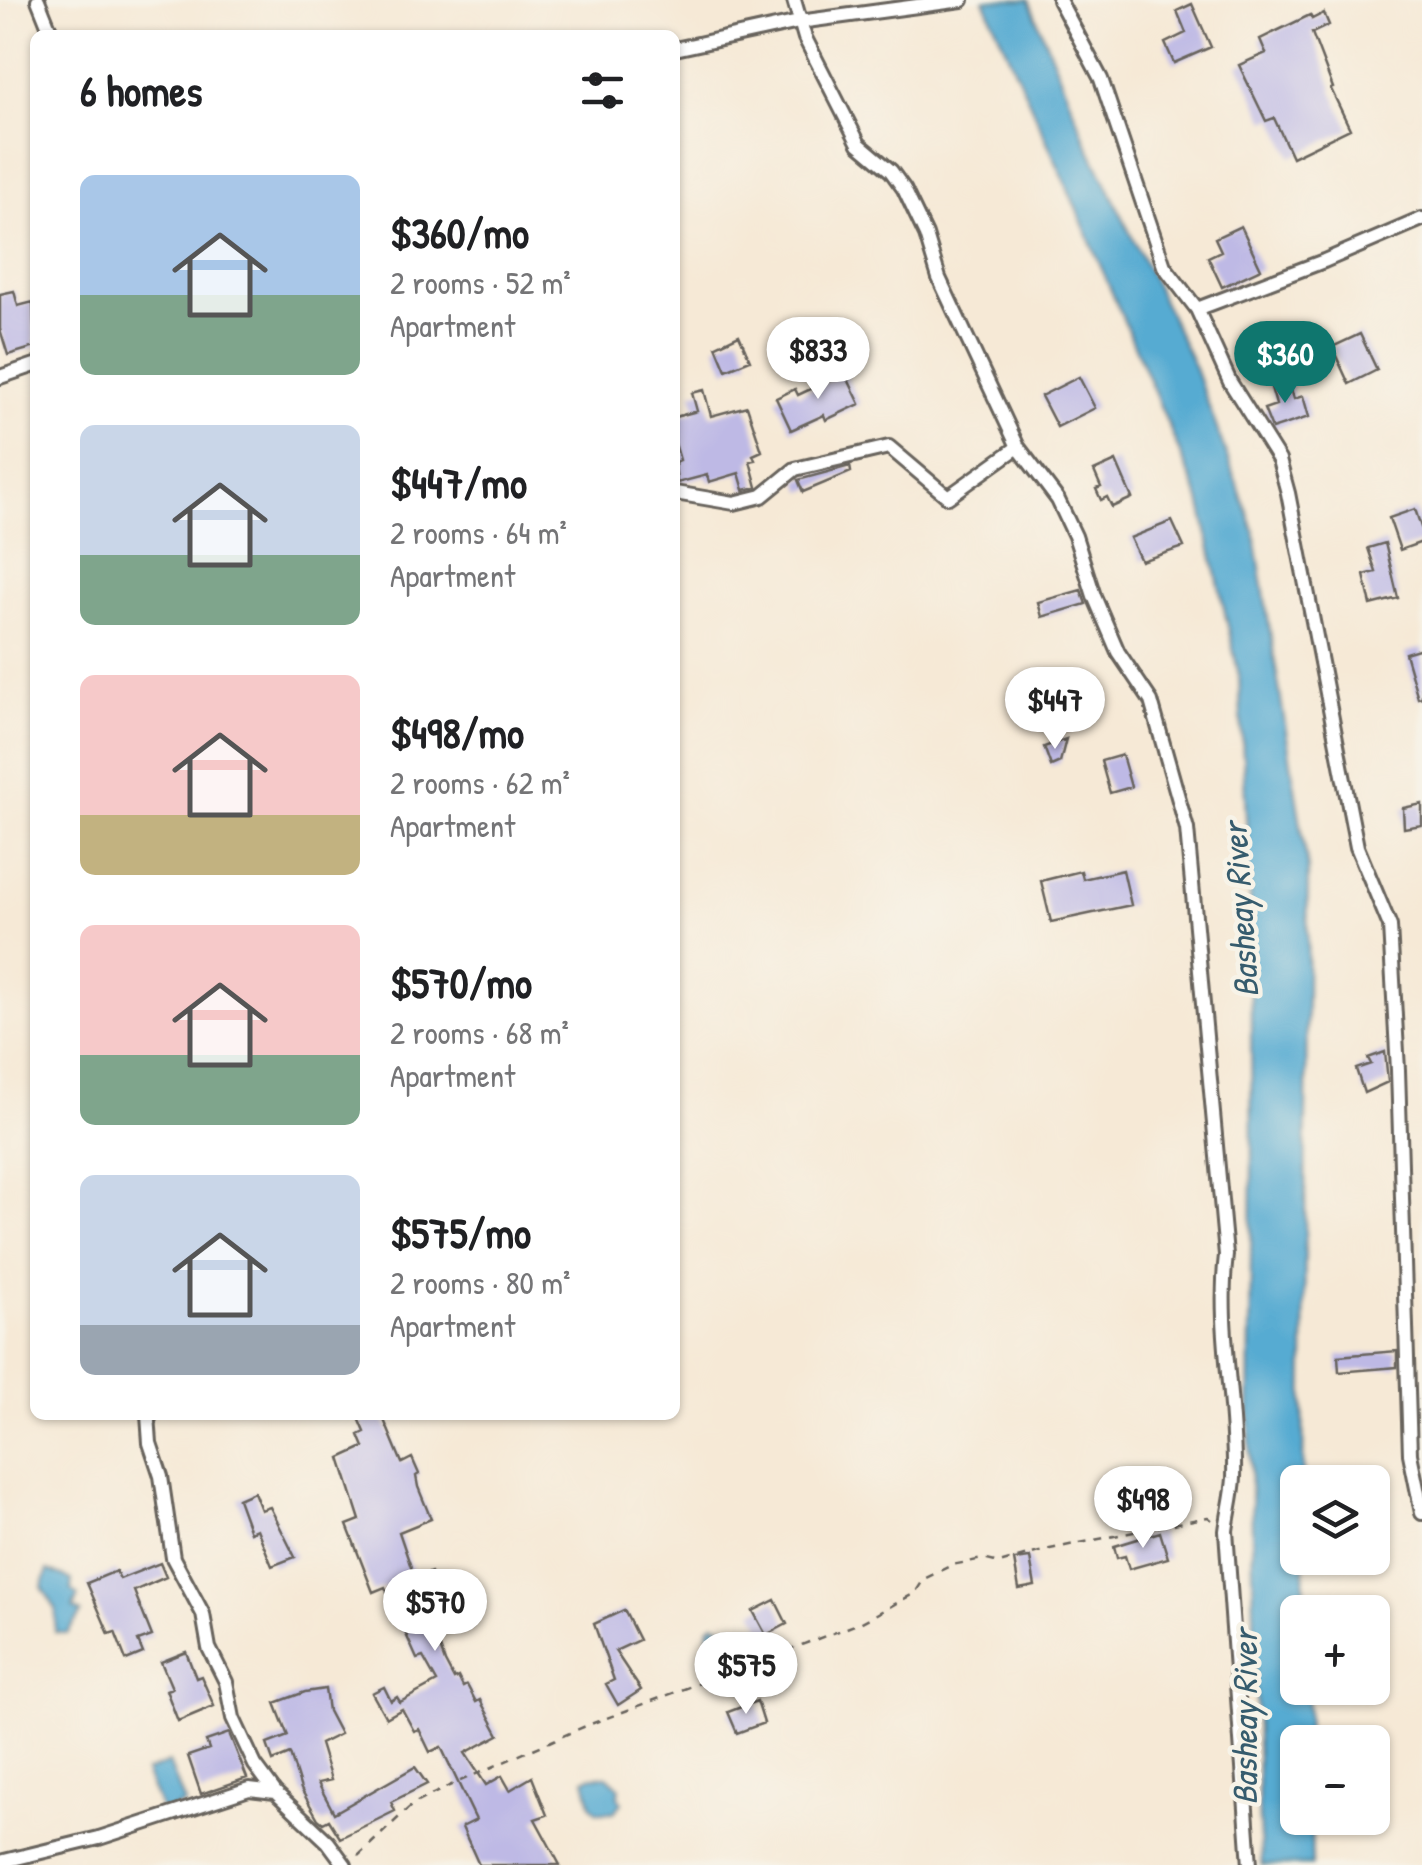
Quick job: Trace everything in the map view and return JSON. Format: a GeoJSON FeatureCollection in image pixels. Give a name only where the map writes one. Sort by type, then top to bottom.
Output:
{"type":"FeatureCollection","features":[{"type":"Feature","properties":{"kind":"street"},"geometry":{"type":"LineString","coordinates":[[38,0],[50,30]]}},
{"type":"Feature","properties":{"kind":"street"},"geometry":{"type":"LineString","coordinates":[[794,0],[799,22],[859,144],[892,171],[904,189],[926,236],[939,278],[1018,447],[1058,500],[1118,652],[1151,701],[1186,830],[1226,1255],[1222,1292],[1234,1482],[1226,1531],[1250,1865]]}},
{"type":"Feature","properties":{"kind":"street"},"geometry":{"type":"LineString","coordinates":[[680,48],[799,22],[962,0]]}},
{"type":"Feature","properties":{"kind":"street"},"geometry":{"type":"LineString","coordinates":[[1059,0],[1101,79],[1164,266],[1196,309],[1230,382],[1279,460],[1357,848],[1390,926],[1410,1454],[1422,1514]]}},
{"type":"Feature","properties":{"kind":"street"},"geometry":{"type":"LineString","coordinates":[[1196,309],[1324,262],[1422,220]]}},
{"type":"Feature","properties":{"kind":"street"},"geometry":{"type":"LineString","coordinates":[[0,378],[30,367]]}},
{"type":"Feature","properties":{"kind":"street"},"geometry":{"type":"LineString","coordinates":[[680,495],[734,503],[762,496],[795,470],[888,447],[948,497],[1018,447]]}},
{"type":"Feature","properties":{"kind":"street"},"geometry":{"type":"LineString","coordinates":[[148,1420],[150,1443],[162,1476],[174,1558],[202,1614],[209,1648],[226,1682],[234,1718],[255,1764],[275,1792],[328,1842],[346,1865]]}},
{"type":"Feature","properties":{"kind":"street"},"geometry":{"type":"LineString","coordinates":[[0,1862],[100,1838],[249,1789],[275,1792]]}},
{"type":"Feature","properties":{"kind":"path"},"geometry":{"type":"LineString","coordinates":[[346,1865],[413,1804],[449,1786],[588,1724],[860,1623],[915,1593],[924,1579],[952,1565],[983,1559],[998,1563],[1066,1545],[1208,1517],[1226,1531]]}},
{"type":"Feature","properties":{"kind":"water"},"geometry":{"type":"Polygon","coordinates":[[[984,0],[1029,0],[1086,141],[1194,366],[1254,530],[1308,869],[1303,1465],[1280,1465],[1280,1575],[1304,1575],[1305,1595],[1280,1595],[1280,1705],[1307,1705],[1308,1725],[1280,1725],[1280,1835],[1311,1835],[1312,1865],[1262,1865],[1259,1824],[1249,1413],[1250,896],[1239,676],[1200,500],[984,0]]]}},
{"type":"Feature","properties":{"kind":"water"},"geometry":{"type":"Polygon","coordinates":[[[48,1570],[72,1580],[71,1590],[78,1596],[73,1608],[81,1613],[67,1634],[55,1632],[56,1609],[42,1587],[48,1570]]]}},
{"type":"Feature","properties":{"kind":"water"},"geometry":{"type":"Polygon","coordinates":[[[714,1623],[734,1631],[734,1640],[741,1650],[719,1655],[714,1640],[708,1641],[709,1627],[714,1623]]]}},
{"type":"Feature","properties":{"kind":"water"},"geometry":{"type":"Polygon","coordinates":[[[169,1763],[185,1804],[162,1813],[145,1772],[169,1763]]]}},
{"type":"Feature","properties":{"kind":"water"},"geometry":{"type":"Polygon","coordinates":[[[607,1776],[620,1788],[618,1797],[622,1803],[614,1812],[597,1812],[591,1805],[585,1779],[607,1776]]]}},
{"type":"Feature","properties":{"kind":"building"},"geometry":{"type":"Polygon","coordinates":[[[1192,4],[1211,47],[1174,63],[1165,43],[1186,33],[1177,11],[1192,4]]]}},
{"type":"Feature","properties":{"kind":"building"},"geometry":{"type":"Polygon","coordinates":[[[1324,13],[1329,25],[1312,33],[1350,129],[1292,157],[1274,118],[1266,121],[1239,65],[1266,53],[1260,39],[1310,15],[1312,19],[1324,13]]]}},
{"type":"Feature","properties":{"kind":"building"},"geometry":{"type":"Polygon","coordinates":[[[1241,226],[1261,269],[1222,287],[1208,257],[1221,251],[1215,238],[1241,226]]]}},
{"type":"Feature","properties":{"kind":"building"},"geometry":{"type":"Polygon","coordinates":[[[14,291],[18,306],[30,303],[30,348],[8,355],[0,329],[0,294],[14,291]]]}},
{"type":"Feature","properties":{"kind":"building"},"geometry":{"type":"Polygon","coordinates":[[[1360,334],[1377,370],[1349,384],[1332,347],[1360,334]]]}},
{"type":"Feature","properties":{"kind":"building"},"geometry":{"type":"Polygon","coordinates":[[[739,335],[750,360],[726,370],[716,346],[739,335]]]}},
{"type":"Feature","properties":{"kind":"building"},"geometry":{"type":"Polygon","coordinates":[[[845,373],[860,404],[791,430],[776,398],[795,389],[798,395],[845,373]]]}},
{"type":"Feature","properties":{"kind":"building"},"geometry":{"type":"Polygon","coordinates":[[[1079,377],[1095,408],[1057,427],[1041,396],[1079,377]]]}},
{"type":"Feature","properties":{"kind":"building"},"geometry":{"type":"Polygon","coordinates":[[[1288,378],[1294,399],[1303,396],[1309,417],[1272,429],[1264,409],[1276,405],[1270,384],[1288,378]]]}},
{"type":"Feature","properties":{"kind":"building"},"geometry":{"type":"Polygon","coordinates":[[[704,390],[711,416],[747,406],[762,451],[750,461],[757,487],[744,490],[739,473],[709,482],[707,475],[680,482],[680,416],[697,411],[692,393],[704,390]]]}},
{"type":"Feature","properties":{"kind":"building"},"geometry":{"type":"Polygon","coordinates":[[[1116,461],[1132,498],[1112,507],[1107,497],[1101,500],[1096,489],[1101,487],[1094,471],[1116,461]]]}},
{"type":"Feature","properties":{"kind":"building"},"geometry":{"type":"Polygon","coordinates":[[[850,466],[851,472],[803,492],[798,480],[850,466]]]}},
{"type":"Feature","properties":{"kind":"building"},"geometry":{"type":"Polygon","coordinates":[[[1415,509],[1422,542],[1400,550],[1389,518],[1415,509]]]}},
{"type":"Feature","properties":{"kind":"building"},"geometry":{"type":"Polygon","coordinates":[[[1172,521],[1184,547],[1141,561],[1130,538],[1172,521]]]}},
{"type":"Feature","properties":{"kind":"building"},"geometry":{"type":"Polygon","coordinates":[[[1385,543],[1398,598],[1371,605],[1364,575],[1376,572],[1368,548],[1385,543]]]}},
{"type":"Feature","properties":{"kind":"building"},"geometry":{"type":"Polygon","coordinates":[[[1081,590],[1086,604],[1042,617],[1038,602],[1081,590]]]}},
{"type":"Feature","properties":{"kind":"building"},"geometry":{"type":"Polygon","coordinates":[[[1422,648],[1422,697],[1418,698],[1405,653],[1422,648]]]}},
{"type":"Feature","properties":{"kind":"building"},"geometry":{"type":"Polygon","coordinates":[[[1066,739],[1060,762],[1051,766],[1044,747],[1066,739]]]}},
{"type":"Feature","properties":{"kind":"building"},"geometry":{"type":"Polygon","coordinates":[[[1122,755],[1131,787],[1110,793],[1101,761],[1122,755]]]}},
{"type":"Feature","properties":{"kind":"building"},"geometry":{"type":"Polygon","coordinates":[[[1422,804],[1422,825],[1404,828],[1403,808],[1422,804]]]}},
{"type":"Feature","properties":{"kind":"building"},"geometry":{"type":"Polygon","coordinates":[[[1123,870],[1131,905],[1051,922],[1041,881],[1081,871],[1083,879],[1123,870]]]}},
{"type":"Feature","properties":{"kind":"building"},"geometry":{"type":"Polygon","coordinates":[[[1385,1052],[1388,1082],[1364,1093],[1356,1069],[1371,1064],[1368,1058],[1385,1052]]]}},
{"type":"Feature","properties":{"kind":"building"},"geometry":{"type":"Polygon","coordinates":[[[1397,1351],[1397,1367],[1339,1372],[1338,1356],[1397,1351]]]}},
{"type":"Feature","properties":{"kind":"building"},"geometry":{"type":"Polygon","coordinates":[[[360,1420],[384,1420],[402,1463],[412,1458],[419,1474],[418,1487],[431,1519],[399,1532],[415,1579],[431,1572],[455,1616],[433,1628],[445,1662],[454,1679],[458,1677],[463,1687],[467,1685],[476,1702],[480,1700],[499,1735],[465,1753],[486,1785],[502,1776],[510,1790],[532,1777],[547,1815],[535,1819],[560,1865],[479,1865],[462,1827],[476,1820],[441,1747],[430,1752],[419,1729],[414,1731],[402,1709],[386,1718],[372,1693],[384,1687],[391,1701],[397,1697],[400,1702],[437,1682],[423,1657],[417,1659],[385,1587],[373,1592],[347,1525],[360,1520],[340,1458],[364,1447],[359,1435],[365,1432],[360,1420]]]}},
{"type":"Feature","properties":{"kind":"building"},"geometry":{"type":"Polygon","coordinates":[[[254,1492],[261,1510],[270,1507],[295,1557],[272,1566],[257,1529],[250,1532],[238,1499],[254,1492]]]}},
{"type":"Feature","properties":{"kind":"building"},"geometry":{"type":"Polygon","coordinates":[[[1160,1532],[1168,1558],[1129,1569],[1125,1556],[1117,1558],[1114,1546],[1160,1532]]]}},
{"type":"Feature","properties":{"kind":"building"},"geometry":{"type":"Polygon","coordinates":[[[1030,1558],[1035,1586],[1019,1589],[1014,1560],[1030,1558]]]}},
{"type":"Feature","properties":{"kind":"building"},"geometry":{"type":"Polygon","coordinates":[[[160,1563],[166,1577],[134,1591],[152,1636],[138,1641],[143,1653],[126,1660],[115,1632],[109,1634],[87,1583],[116,1571],[120,1579],[160,1563]]]}},
{"type":"Feature","properties":{"kind":"building"},"geometry":{"type":"Polygon","coordinates":[[[775,1600],[787,1624],[766,1635],[753,1611],[775,1600]]]}},
{"type":"Feature","properties":{"kind":"building"},"geometry":{"type":"Polygon","coordinates":[[[624,1610],[639,1640],[615,1651],[641,1690],[618,1705],[606,1684],[614,1680],[594,1624],[624,1610]]]}},
{"type":"Feature","properties":{"kind":"building"},"geometry":{"type":"Polygon","coordinates":[[[186,1652],[196,1678],[201,1676],[214,1706],[178,1721],[166,1690],[172,1688],[161,1662],[186,1652]]]}},
{"type":"Feature","properties":{"kind":"building"},"geometry":{"type":"Polygon","coordinates":[[[325,1689],[328,1711],[340,1734],[320,1744],[331,1780],[318,1783],[334,1813],[415,1767],[427,1784],[391,1802],[395,1811],[340,1838],[329,1820],[323,1823],[318,1819],[301,1789],[290,1754],[273,1761],[267,1744],[288,1736],[275,1703],[325,1689]]]}},
{"type":"Feature","properties":{"kind":"building"},"geometry":{"type":"Polygon","coordinates":[[[757,1701],[764,1723],[737,1733],[728,1712],[757,1701]]]}},
{"type":"Feature","properties":{"kind":"building"},"geometry":{"type":"Polygon","coordinates":[[[229,1733],[247,1778],[201,1794],[188,1756],[209,1749],[206,1741],[229,1733]]]}},
{"type":"Feature","properties":{"kind":"water label","name":"Basheay River"},"geometry":{"type":"Point","coordinates":[1240,910]}},
{"type":"Feature","properties":{"kind":"water label","name":"Basheay River"},"geometry":{"type":"Point","coordinates":[1244,1717]}}]}
